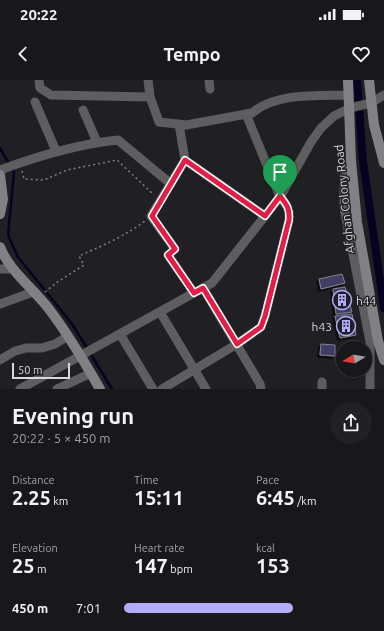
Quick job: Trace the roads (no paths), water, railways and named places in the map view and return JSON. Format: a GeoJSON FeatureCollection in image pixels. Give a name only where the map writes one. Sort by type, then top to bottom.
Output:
{"type":"FeatureCollection","features":[{"type":"Feature","properties":{"kind":"main road","name":"Afghan Colony Road"},"geometry":{"type":"LineString","coordinates":[[348,80],[352,108],[350,161],[360,244],[378,341],[384,360]]}},
{"type":"Feature","properties":{"kind":"main road"},"geometry":{"type":"LineString","coordinates":[[369,80],[368,104],[384,163]]}},
{"type":"Feature","properties":{"kind":"main road"},"geometry":{"type":"LineString","coordinates":[[0,175],[3,199],[0,214]]}},
{"type":"Feature","properties":{"kind":"main road"},"geometry":{"type":"LineString","coordinates":[[0,247],[13,269],[48,308],[68,336],[86,353],[91,373],[100,389]]}},
{"type":"Feature","properties":{"kind":"street"},"geometry":{"type":"LineString","coordinates":[[39,80],[40,88],[51,94],[150,97]]}},
{"type":"Feature","properties":{"kind":"street"},"geometry":{"type":"LineString","coordinates":[[148,80],[150,97],[159,122],[186,125],[252,113],[259,107],[291,97],[349,95]]}},
{"type":"Feature","properties":{"kind":"street"},"geometry":{"type":"LineString","coordinates":[[20,389],[212,284],[280,196],[311,142],[321,128],[334,116],[352,108],[368,104],[384,95]]}},
{"type":"Feature","properties":{"kind":"street"},"geometry":{"type":"LineString","coordinates":[[35,102],[56,151]]}},
{"type":"Feature","properties":{"kind":"street"},"geometry":{"type":"LineString","coordinates":[[84,110],[97,142]]}},
{"type":"Feature","properties":{"kind":"street"},"geometry":{"type":"LineString","coordinates":[[162,389],[237,344],[261,327],[265,316],[290,211],[280,196],[246,114]]}},
{"type":"Feature","properties":{"kind":"street"},"geometry":{"type":"LineString","coordinates":[[179,124],[185,160],[160,200],[152,216],[175,249],[168,255],[194,293]]}},
{"type":"Feature","properties":{"kind":"street"},"geometry":{"type":"LineString","coordinates":[[0,170],[56,151],[97,142],[118,140],[171,184]]}},
{"type":"Feature","properties":{"kind":"street"},"geometry":{"type":"LineString","coordinates":[[185,160],[265,216]]}},
{"type":"Feature","properties":{"kind":"street"},"geometry":{"type":"LineString","coordinates":[[350,161],[344,179],[344,208],[370,342],[370,389]]}},
{"type":"Feature","properties":{"kind":"street"},"geometry":{"type":"LineString","coordinates":[[0,269],[13,269]]}},
{"type":"Feature","properties":{"kind":"street"},"geometry":{"type":"LineString","coordinates":[[203,288],[260,384],[261,389]]}},
{"type":"Feature","properties":{"kind":"street"},"geometry":{"type":"LineString","coordinates":[[0,304],[33,292]]}},
{"type":"Feature","properties":{"kind":"street"},"geometry":{"type":"LineString","coordinates":[[160,312],[206,389]]}},
{"type":"Feature","properties":{"kind":"street"},"geometry":{"type":"LineString","coordinates":[[120,334],[153,389]]}},
{"type":"Feature","properties":{"kind":"street"},"geometry":{"type":"LineString","coordinates":[[0,360],[15,351],[26,348],[42,348],[55,344],[68,336]]}},
{"type":"Feature","properties":{"kind":"street"},"geometry":{"type":"LineString","coordinates":[[57,389],[91,373]]}},
{"type":"Feature","properties":{"kind":"waterway"},"geometry":{"type":"LineString","coordinates":[[357,80],[363,161],[384,308]]}},
{"type":"Feature","properties":{"kind":"waterway"},"geometry":{"type":"LineString","coordinates":[[0,148],[14,172],[8,235],[18,257],[72,324],[87,348]]}},
{"type":"Feature","properties":{"kind":"waterway"},"geometry":{"type":"LineString","coordinates":[[90,353],[112,389]]}},
{"type":"Feature","properties":{"kind":"place","name":"h44"},"geometry":{"type":"Point","coordinates":[342,300]}},
{"type":"Feature","properties":{"kind":"place","name":"h43"},"geometry":{"type":"Point","coordinates":[346,326]}}]}
